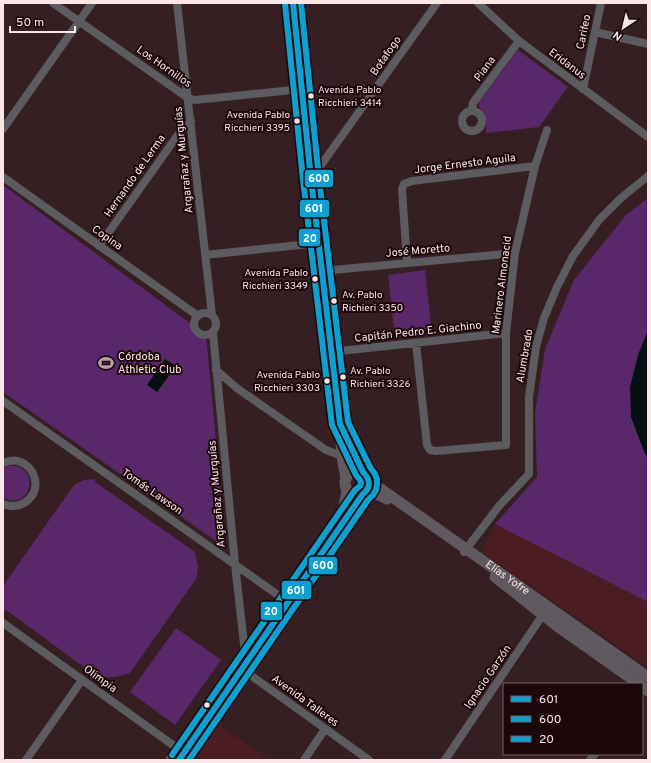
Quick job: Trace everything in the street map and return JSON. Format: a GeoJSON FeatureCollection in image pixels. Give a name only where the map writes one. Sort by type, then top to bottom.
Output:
{"type":"FeatureCollection","features":[{"type":"Feature","properties":{"kind":"main road"},"geometry":{"type":"LineString","coordinates":[[172,760],[181,754],[242,669],[344,508],[347,490],[345,487],[346,479],[342,456],[340,424],[311,179],[294,3]]}},
{"type":"Feature","properties":{"kind":"main road"},"geometry":{"type":"LineString","coordinates":[[181,754],[245,653],[370,486],[340,424]]}},
{"type":"Feature","properties":{"kind":"main road"},"geometry":{"type":"LineString","coordinates":[[346,479],[348,475],[355,471],[366,475]]}},
{"type":"Feature","properties":{"kind":"main road","name":"Elías Yofre"},"geometry":{"type":"LineString","coordinates":[[366,475],[378,487],[546,611],[638,683]]}},
{"type":"Feature","properties":{"kind":"main road"},"geometry":{"type":"LineString","coordinates":[[347,490],[358,496],[364,494]]}},
{"type":"Feature","properties":{"kind":"main road","name":"Elías Yofre"},"geometry":{"type":"LineString","coordinates":[[364,494],[380,494],[465,550]]}},
{"type":"Feature","properties":{"kind":"main road","name":"Elías Yofre"},"geometry":{"type":"LineString","coordinates":[[546,611],[648,677]]}},
{"type":"Feature","properties":{"kind":"street","name":"Los Hornillos"},"geometry":{"type":"LineString","coordinates":[[53,3],[188,98],[195,100],[302,89]]}},
{"type":"Feature","properties":{"kind":"street"},"geometry":{"type":"LineString","coordinates":[[3,129],[92,3]]}},
{"type":"Feature","properties":{"kind":"street","name":"Argarañaz y Murguías"},"geometry":{"type":"LineString","coordinates":[[177,3],[212,316]]}},
{"type":"Feature","properties":{"kind":"street","name":"Botafogo"},"geometry":{"type":"LineString","coordinates":[[311,179],[437,3]]}},
{"type":"Feature","properties":{"kind":"street","name":"Eridanus"},"geometry":{"type":"LineString","coordinates":[[478,3],[519,41],[648,137]]}},
{"type":"Feature","properties":{"kind":"street","name":"Carifeo"},"geometry":{"type":"LineString","coordinates":[[583,89],[601,3]]}},
{"type":"Feature","properties":{"kind":"street"},"geometry":{"type":"LineString","coordinates":[[595,32],[648,44]]}},
{"type":"Feature","properties":{"kind":"street","name":"Piana"},"geometry":{"type":"LineString","coordinates":[[472,111],[473,104],[519,41]]}},
{"type":"Feature","properties":{"kind":"street","name":"Hernando de Lerma"},"geometry":{"type":"LineString","coordinates":[[99,246],[180,132],[190,121]]}},
{"type":"Feature","properties":{"kind":"street","name":"Marinero Almonacid"},"geometry":{"type":"LineString","coordinates":[[416,343],[427,445],[430,450],[436,451],[506,446],[506,333],[515,253],[535,166],[547,130]]}},
{"type":"Feature","properties":{"kind":"street","name":"Jorge Ernesto Aguila"},"geometry":{"type":"LineString","coordinates":[[407,263],[402,189],[404,184],[412,181],[535,166]]}},
{"type":"Feature","properties":{"kind":"street","name":"Alumbrado"},"geometry":{"type":"LineString","coordinates":[[465,550],[499,506],[529,474],[529,397],[536,347],[544,318],[557,287],[573,256],[599,220],[621,198],[648,176]]}},
{"type":"Feature","properties":{"kind":"street","name":"Copina"},"geometry":{"type":"LineString","coordinates":[[3,178],[198,316]]}},
{"type":"Feature","properties":{"kind":"street"},"geometry":{"type":"LineString","coordinates":[[205,255],[319,243]]}},
{"type":"Feature","properties":{"kind":"street","name":"José Moretto"},"geometry":{"type":"LineString","coordinates":[[322,272],[515,253]]}},
{"type":"Feature","properties":{"kind":"street"},"geometry":{"type":"LineString","coordinates":[[205,313],[212,316],[216,321],[215,330],[213,333],[203,335],[197,331],[194,325],[198,316],[205,313]]}},
{"type":"Feature","properties":{"kind":"street","name":"Argarañaz y Murguías"},"geometry":{"type":"LineString","coordinates":[[213,333],[245,653]]}},
{"type":"Feature","properties":{"kind":"street","name":"Capitán Pedro E. Giachino"},"geometry":{"type":"LineString","coordinates":[[331,352],[506,333]]}},
{"type":"Feature","properties":{"kind":"street"},"geometry":{"type":"LineString","coordinates":[[216,370],[238,389],[326,450],[342,456]]}},
{"type":"Feature","properties":{"kind":"street"},"geometry":{"type":"LineString","coordinates":[[218,389],[232,387],[238,389]]}},
{"type":"Feature","properties":{"kind":"street","name":"Tomás Lawson"},"geometry":{"type":"LineString","coordinates":[[3,401],[285,600]]}},
{"type":"Feature","properties":{"kind":"street"},"geometry":{"type":"LineString","coordinates":[[3,463],[14,460],[20,462],[27,466],[35,479],[33,494],[28,501],[21,505],[13,506],[3,504]]}},
{"type":"Feature","properties":{"kind":"street","name":"Ignacio Garzón"},"geometry":{"type":"LineString","coordinates":[[445,760],[546,611]]}},
{"type":"Feature","properties":{"kind":"street","name":"Olimpia"},"geometry":{"type":"LineString","coordinates":[[3,623],[181,754]]}},
{"type":"Feature","properties":{"kind":"street"},"geometry":{"type":"LineString","coordinates":[[242,669],[245,653]]}},
{"type":"Feature","properties":{"kind":"street","name":"Avenida Talleres"},"geometry":{"type":"LineString","coordinates":[[242,669],[369,760]]}},
{"type":"Feature","properties":{"kind":"street"},"geometry":{"type":"LineString","coordinates":[[26,760],[82,680]]}},
{"type":"Feature","properties":{"kind":"street"},"geometry":{"type":"LineString","coordinates":[[304,760],[325,729]]}},
{"type":"Feature","properties":{"kind":"shaded area"},"geometry":{"type":"Polygon","coordinates":[[[518,50],[568,87],[539,127],[486,133],[486,119],[484,113],[479,107],[479,102],[518,50]]]}},
{"type":"Feature","properties":{"kind":"shaded area","name":"Córdoba Athletic Club"},"geometry":{"type":"Polygon","coordinates":[[[3,185],[206,335],[226,548],[3,392],[3,185]]]}},
{"type":"Feature","properties":{"kind":"shaded area"},"geometry":{"type":"Polygon","coordinates":[[[648,198],[648,602],[495,524],[537,477],[535,413],[545,349],[574,280],[626,215],[648,198]]]}},
{"type":"Feature","properties":{"kind":"shaded area"},"geometry":{"type":"Polygon","coordinates":[[[425,270],[432,333],[395,337],[388,275],[425,270]]]}},
{"type":"Feature","properties":{"kind":"shaded area"},"geometry":{"type":"Polygon","coordinates":[[[648,330],[648,457],[645,454],[631,417],[630,387],[638,355],[648,330]]]}},
{"type":"Feature","properties":{"kind":"shaded area"},"geometry":{"type":"Polygon","coordinates":[[[165,359],[176,366],[157,392],[147,385],[165,359]]]}},
{"type":"Feature","properties":{"kind":"shaded area"},"geometry":{"type":"Polygon","coordinates":[[[7,466],[18,467],[25,471],[29,478],[27,493],[21,498],[13,500],[3,498],[3,469],[7,466]]]}},
{"type":"Feature","properties":{"kind":"shaded area"},"geometry":{"type":"Polygon","coordinates":[[[95,479],[95,482],[195,552],[198,567],[196,579],[130,673],[116,677],[99,678],[6,610],[3,611],[3,586],[74,485],[84,480],[95,479]]]}},
{"type":"Feature","properties":{"kind":"shaded area"},"geometry":{"type":"Polygon","coordinates":[[[495,524],[648,602],[648,667],[481,552],[495,524]]]}},
{"type":"Feature","properties":{"kind":"shaded area"},"geometry":{"type":"Polygon","coordinates":[[[176,628],[221,660],[175,725],[130,692],[176,628]]]}},
{"type":"Feature","properties":{"kind":"shaded area"},"geometry":{"type":"Polygon","coordinates":[[[215,722],[269,760],[202,760],[193,754],[215,722]]]}},
{"type":"Feature","properties":{"kind":"transit line","name":"601"},"geometry":{"type":"LineString","coordinates":[[179,760],[362,495],[367,490],[369,484],[369,481],[363,472],[340,424],[311,179],[293,3]]}},
{"type":"Feature","properties":{"kind":"transit line","name":"600"},"geometry":{"type":"LineString","coordinates":[[189,760],[368,500],[373,495],[377,485],[375,474],[370,467],[348,422],[319,178],[301,3]]}},
{"type":"Feature","properties":{"kind":"transit line","name":"20"},"geometry":{"type":"LineString","coordinates":[[172,755],[361,483],[332,425],[303,180],[285,4]]}},
{"type":"Feature","properties":{"kind":"place","name":"Avenida Pablo Ricchieri 3414"},"geometry":{"type":"Point","coordinates":[311,96]}},
{"type":"Feature","properties":{"kind":"place","name":"Avenida Pablo Ricchieri 3395"},"geometry":{"type":"Point","coordinates":[297,121]}},
{"type":"Feature","properties":{"kind":"place","name":"Avenida Pablo Ricchieri 3349"},"geometry":{"type":"Point","coordinates":[315,279]}},
{"type":"Feature","properties":{"kind":"place","name":"Av. Pablo Richieri 3350"},"geometry":{"type":"Point","coordinates":[334,301]}},
{"type":"Feature","properties":{"kind":"place","name":"Córdoba Athletic Club"},"geometry":{"type":"Point","coordinates":[106,363]}},
{"type":"Feature","properties":{"kind":"place","name":"Av. Pablo Richieri 3326"},"geometry":{"type":"Point","coordinates":[343,377]}},
{"type":"Feature","properties":{"kind":"place","name":"Avenida Pablo Ricchieri 3303"},"geometry":{"type":"Point","coordinates":[327,381]}}]}
